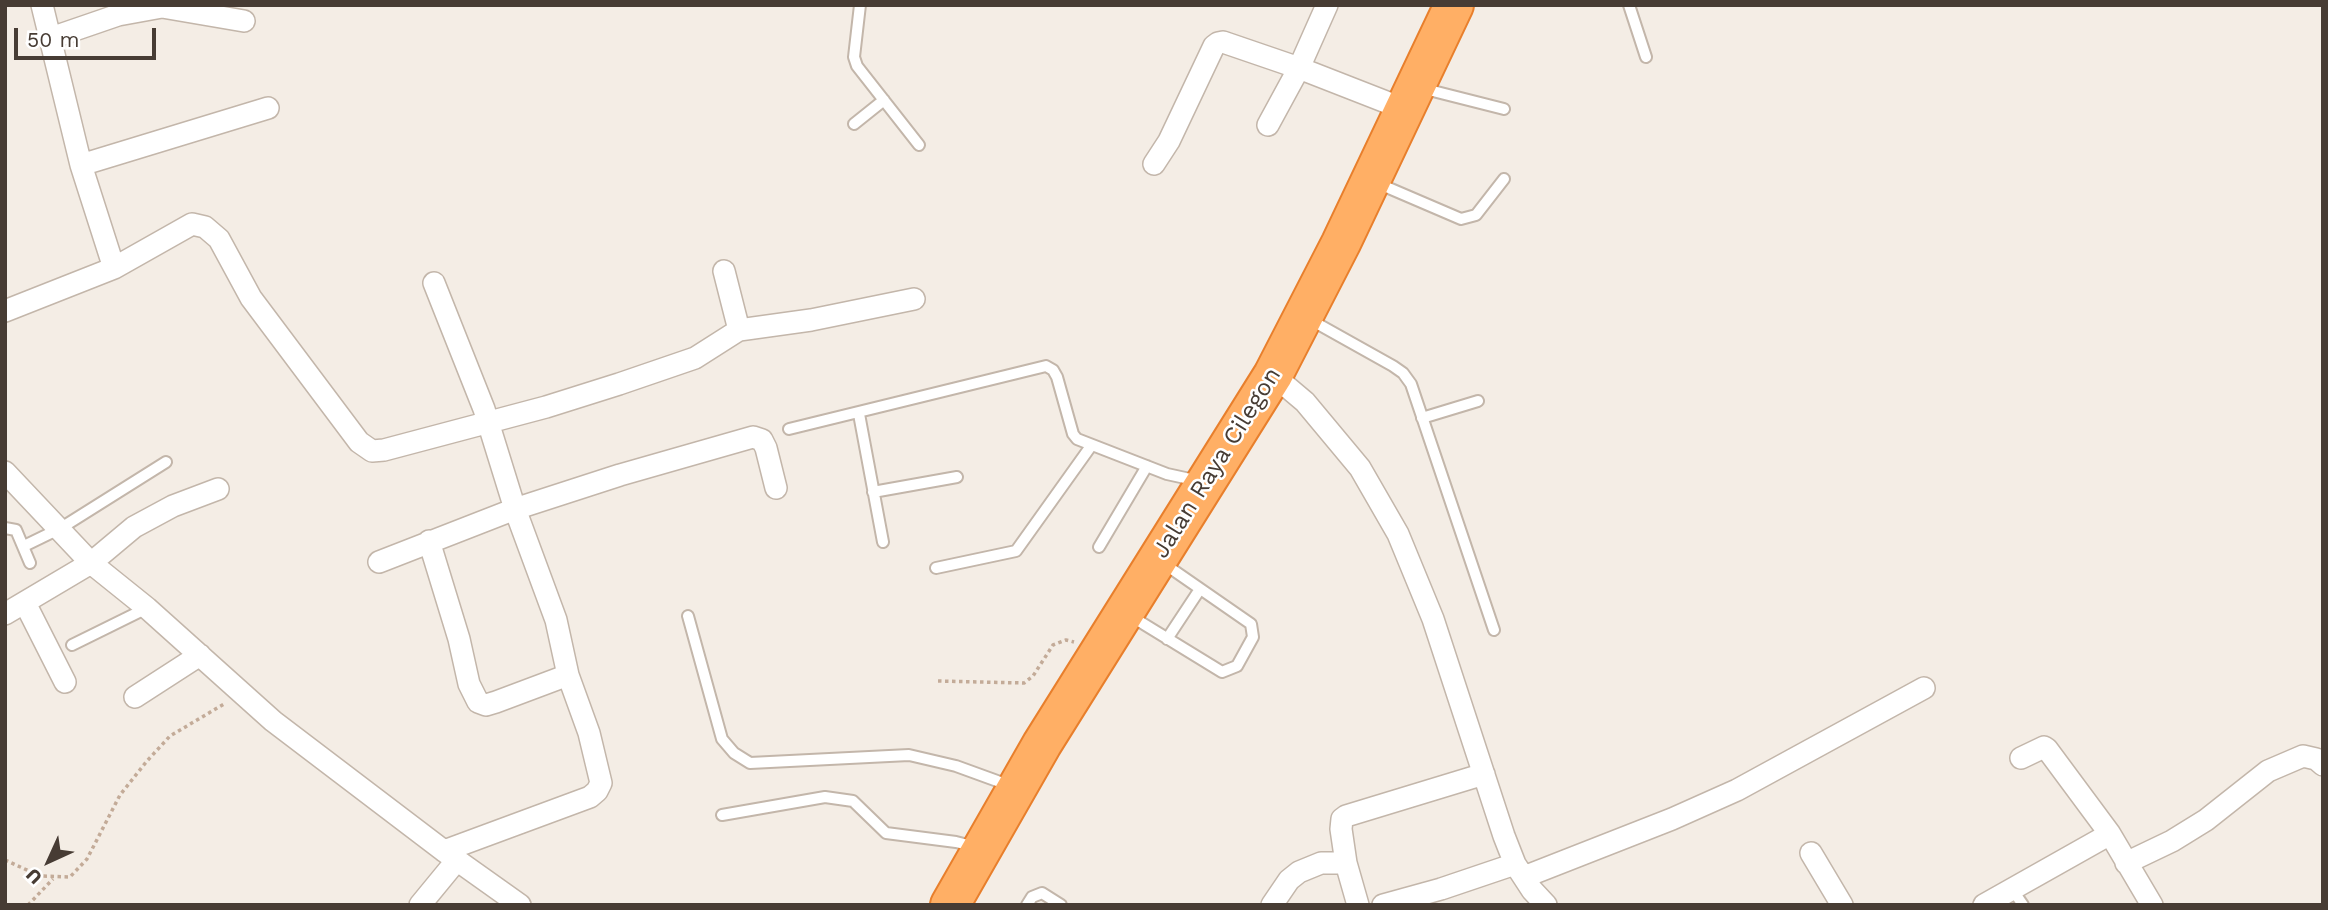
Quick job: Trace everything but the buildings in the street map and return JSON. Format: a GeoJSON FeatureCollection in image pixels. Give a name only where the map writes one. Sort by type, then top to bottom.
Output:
{"type":"FeatureCollection","features":[{"type":"Feature","properties":{"kind":"highway","name":"Jalan Raya Cilegon"},"geometry":{"type":"LineString","coordinates":[[950,905],[1042,744],[1273,374],[1371,180],[1454,5]]}},
{"type":"Feature","properties":{"kind":"street"},"geometry":{"type":"LineString","coordinates":[[42,5],[81,165],[114,268]]}},
{"type":"Feature","properties":{"kind":"street"},"geometry":{"type":"LineString","coordinates":[[1268,125],[1299,68],[1327,5]]}},
{"type":"Feature","properties":{"kind":"street"},"geometry":{"type":"LineString","coordinates":[[51,38],[118,15],[162,8],[244,21]]}},
{"type":"Feature","properties":{"kind":"street"},"geometry":{"type":"LineString","coordinates":[[1154,164],[1169,141],[1214,46],[1218,43],[1223,42],[1299,68],[1410,98]]}},
{"type":"Feature","properties":{"kind":"street"},"geometry":{"type":"LineString","coordinates":[[81,165],[268,108]]}},
{"type":"Feature","properties":{"kind":"street"},"geometry":{"type":"LineString","coordinates":[[5,311],[114,268],[192,224],[205,227],[219,239],[258,308],[359,442],[372,451],[583,396],[683,363],[739,330],[811,320],[914,299]]}},
{"type":"Feature","properties":{"kind":"street"},"geometry":{"type":"LineString","coordinates":[[724,271],[739,330]]}},
{"type":"Feature","properties":{"kind":"street"},"geometry":{"type":"LineString","coordinates":[[420,905],[451,855],[590,797],[601,783],[589,733],[568,675],[556,620],[515,509],[484,409],[434,283]]}},
{"type":"Feature","properties":{"kind":"street"},"geometry":{"type":"LineString","coordinates":[[1273,374],[1305,402],[1360,468],[1398,534],[1433,619],[1484,774],[1520,870],[1546,905]]}},
{"type":"Feature","properties":{"kind":"street"},"geometry":{"type":"LineString","coordinates":[[379,562],[515,509],[620,475],[753,437],[762,440],[766,448],[776,488]]}},
{"type":"Feature","properties":{"kind":"street"},"geometry":{"type":"LineString","coordinates":[[5,472],[61,528],[91,563],[147,608],[273,721],[520,905]]}},
{"type":"Feature","properties":{"kind":"street"},"geometry":{"type":"LineString","coordinates":[[5,614],[91,563],[134,527],[173,506],[218,488]]}},
{"type":"Feature","properties":{"kind":"street"},"geometry":{"type":"LineString","coordinates":[[429,541],[469,684],[478,702],[486,705],[568,675]]}},
{"type":"Feature","properties":{"kind":"street"},"geometry":{"type":"LineString","coordinates":[[25,603],[65,682]]}},
{"type":"Feature","properties":{"kind":"street"},"geometry":{"type":"LineString","coordinates":[[135,697],[200,655]]}},
{"type":"Feature","properties":{"kind":"street"},"geometry":{"type":"LineString","coordinates":[[1383,905],[1596,850],[1737,790],[1924,688]]}},
{"type":"Feature","properties":{"kind":"street"},"geometry":{"type":"LineString","coordinates":[[2021,758],[2044,747],[2047,749],[2110,834],[2152,905]]}},
{"type":"Feature","properties":{"kind":"street"},"geometry":{"type":"LineString","coordinates":[[2126,863],[2172,841],[2206,820],[2268,771],[2303,756],[2316,759],[2323,765]]}},
{"type":"Feature","properties":{"kind":"street"},"geometry":{"type":"LineString","coordinates":[[1358,905],[1346,863],[1341,823],[1346,816],[1484,774]]}},
{"type":"Feature","properties":{"kind":"street"},"geometry":{"type":"LineString","coordinates":[[1984,905],[2018,897],[2110,834]]}},
{"type":"Feature","properties":{"kind":"street"},"geometry":{"type":"LineString","coordinates":[[1811,853],[1842,905]]}},
{"type":"Feature","properties":{"kind":"street"},"geometry":{"type":"LineString","coordinates":[[1272,905],[1289,880],[1299,872],[1321,863],[1346,863]]}},
{"type":"Feature","properties":{"kind":"lane"},"geometry":{"type":"LineString","coordinates":[[860,5],[854,57],[856,66],[919,145]]}},
{"type":"Feature","properties":{"kind":"lane"},"geometry":{"type":"LineString","coordinates":[[1629,5],[1646,57]]}},
{"type":"Feature","properties":{"kind":"lane"},"geometry":{"type":"LineString","coordinates":[[1410,98],[1504,109]]}},
{"type":"Feature","properties":{"kind":"lane"},"geometry":{"type":"LineString","coordinates":[[854,124],[884,100]]}},
{"type":"Feature","properties":{"kind":"lane"},"geometry":{"type":"LineString","coordinates":[[1371,180],[1461,219],[1476,215],[1504,179]]}},
{"type":"Feature","properties":{"kind":"lane"},"geometry":{"type":"LineString","coordinates":[[1304,316],[1403,373],[1411,384],[1494,630]]}},
{"type":"Feature","properties":{"kind":"lane"},"geometry":{"type":"LineString","coordinates":[[789,429],[859,414],[1045,366],[1053,370],[1057,377],[1073,434],[1077,439],[1167,474],[1207,483]]}},
{"type":"Feature","properties":{"kind":"lane"},"geometry":{"type":"LineString","coordinates":[[1422,418],[1478,401]]}},
{"type":"Feature","properties":{"kind":"lane"},"geometry":{"type":"LineString","coordinates":[[859,414],[883,542]]}},
{"type":"Feature","properties":{"kind":"lane"},"geometry":{"type":"LineString","coordinates":[[936,568],[1016,551],[1091,446]]}},
{"type":"Feature","properties":{"kind":"lane"},"geometry":{"type":"LineString","coordinates":[[24,546],[61,528],[166,462]]}},
{"type":"Feature","properties":{"kind":"lane"},"geometry":{"type":"LineString","coordinates":[[1099,547],[1147,466]]}},
{"type":"Feature","properties":{"kind":"lane"},"geometry":{"type":"LineString","coordinates":[[873,492],[957,477]]}},
{"type":"Feature","properties":{"kind":"lane"},"geometry":{"type":"LineString","coordinates":[[5,528],[16,530],[30,563]]}},
{"type":"Feature","properties":{"kind":"lane"},"geometry":{"type":"LineString","coordinates":[[1125,613],[1222,672],[1237,666],[1253,637],[1251,624],[1158,559]]}},
{"type":"Feature","properties":{"kind":"lane"},"geometry":{"type":"LineString","coordinates":[[1167,639],[1200,589]]}},
{"type":"Feature","properties":{"kind":"lane"},"geometry":{"type":"LineString","coordinates":[[72,645],[147,608]]}},
{"type":"Feature","properties":{"kind":"lane"},"geometry":{"type":"LineString","coordinates":[[688,617],[722,739],[734,753],[750,763],[909,755],[956,766],[1017,788]]}},
{"type":"Feature","properties":{"kind":"lane"},"geometry":{"type":"LineString","coordinates":[[722,815],[825,797],[853,801],[886,833],[956,842],[982,849]]}},
{"type":"Feature","properties":{"kind":"lane"},"geometry":{"type":"LineString","coordinates":[[1027,905],[1032,897],[1042,893],[1061,905]]}},
{"type":"Feature","properties":{"kind":"path"},"geometry":{"type":"LineString","coordinates":[[938,681],[1024,683],[1033,676],[1053,645],[1066,640],[1105,646]]}},
{"type":"Feature","properties":{"kind":"path"},"geometry":{"type":"LineString","coordinates":[[5,860],[40,876],[70,877],[87,859],[120,795],[170,736],[224,704],[250,700]]}},
{"type":"Feature","properties":{"kind":"path"},"geometry":{"type":"LineString","coordinates":[[28,905],[53,878]]}}]}
